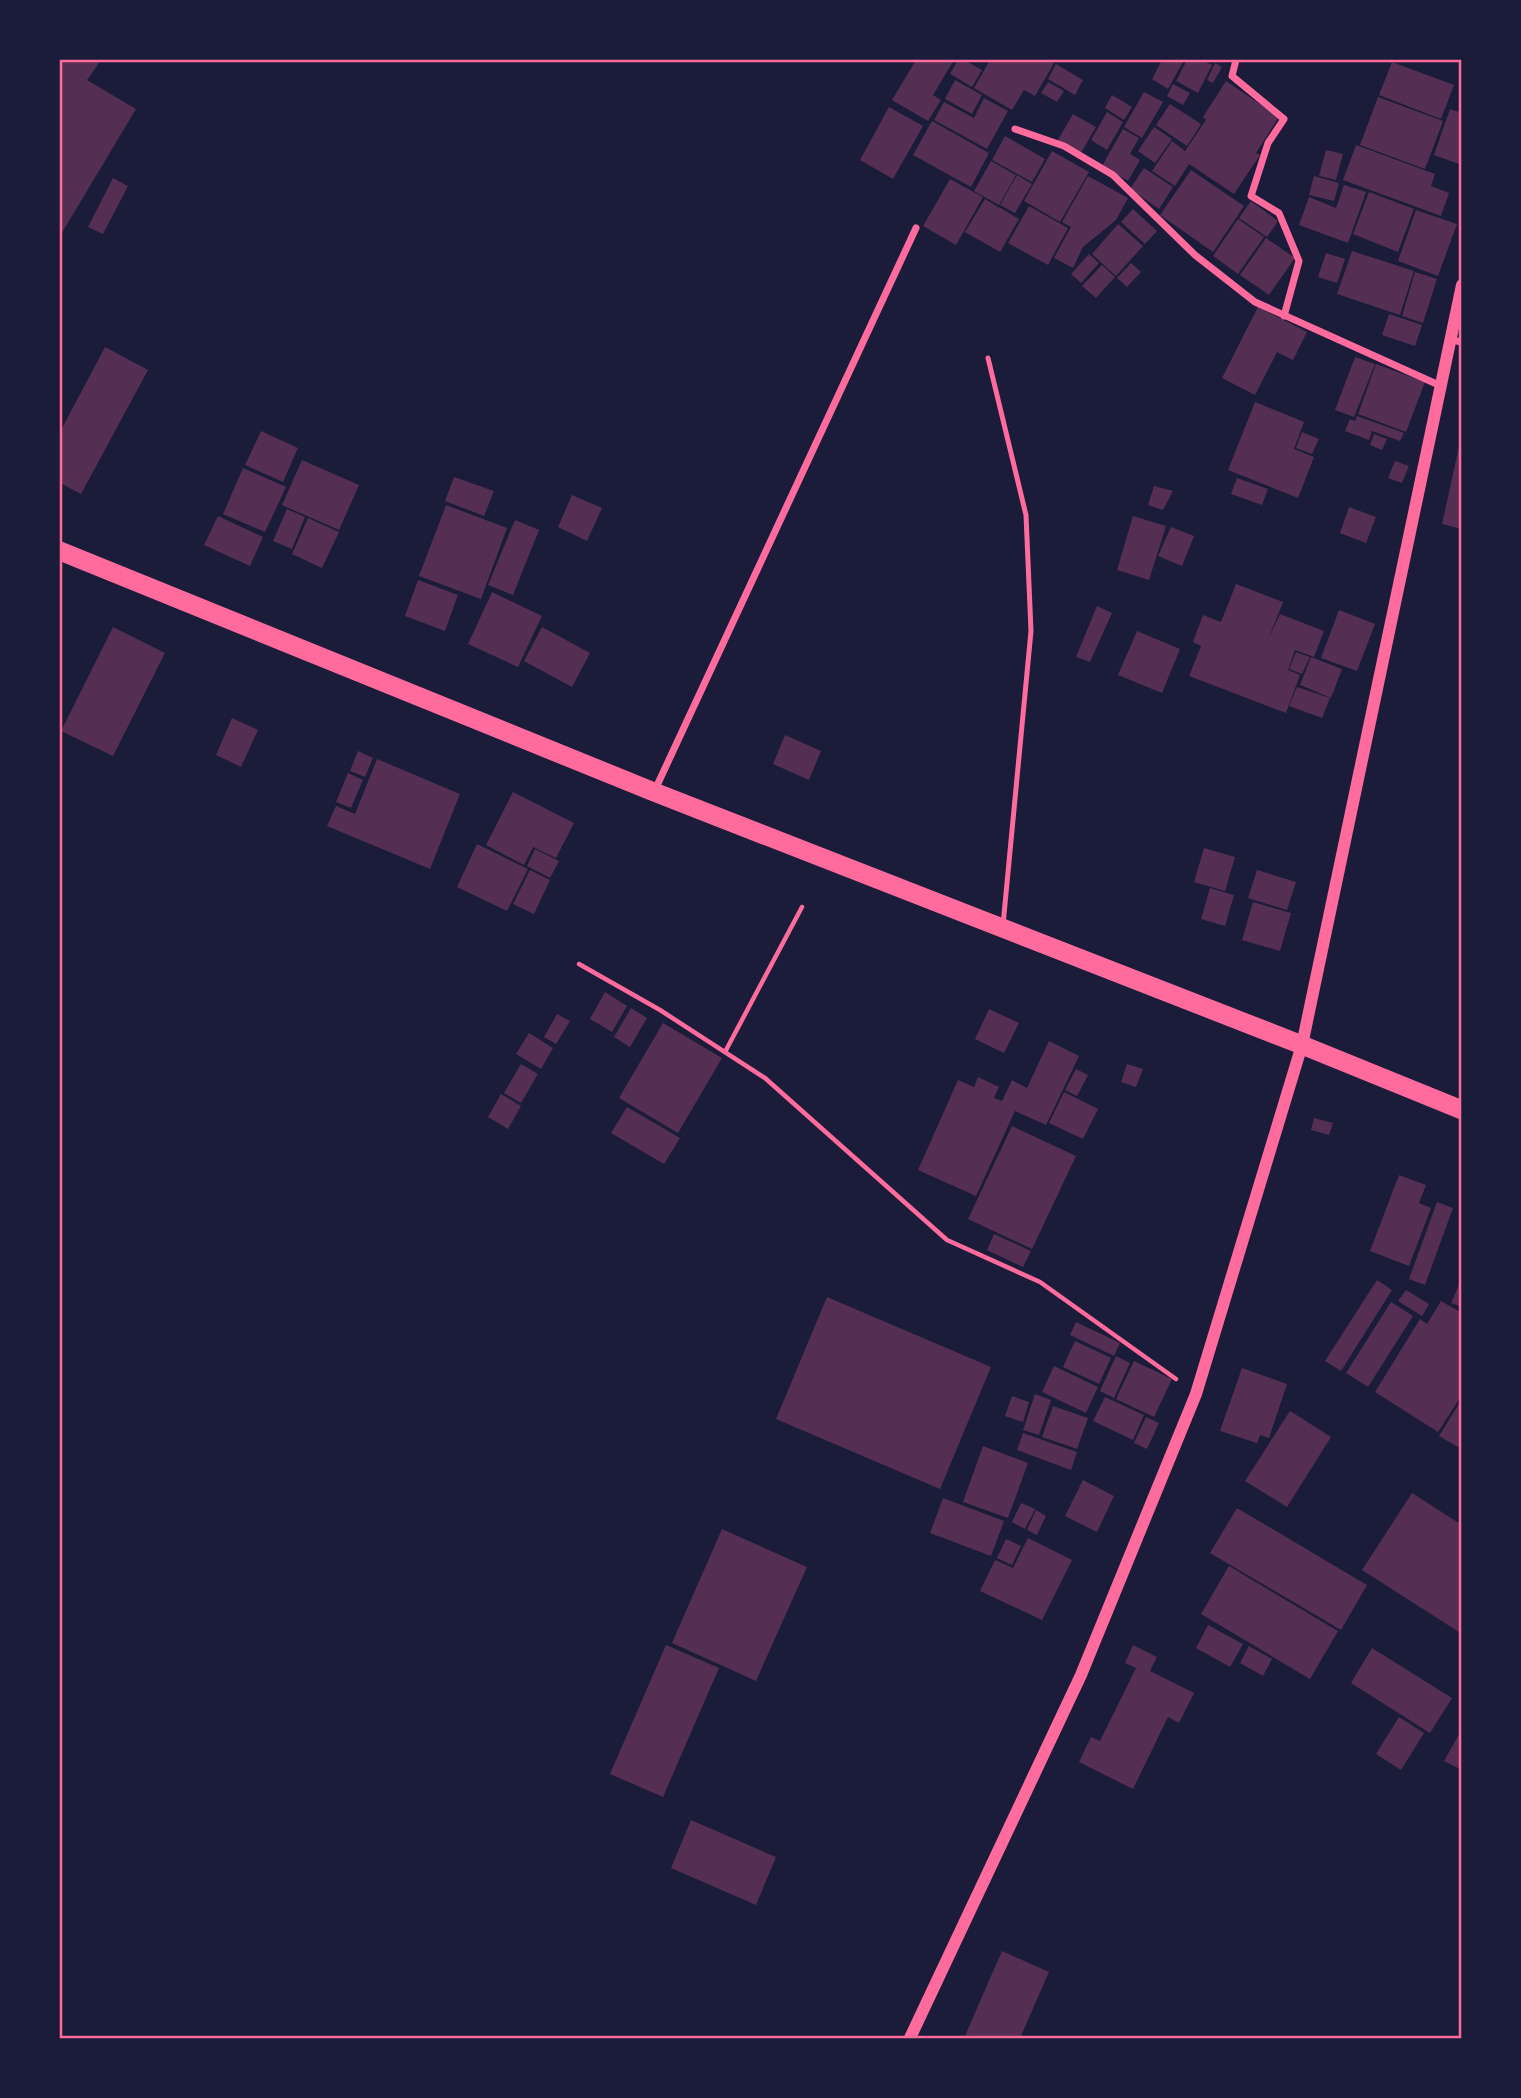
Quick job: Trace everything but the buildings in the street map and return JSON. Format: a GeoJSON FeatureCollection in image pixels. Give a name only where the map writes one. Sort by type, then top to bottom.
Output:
{"type":"FeatureCollection","features":[{"type":"Feature","properties":{"kind":"highway"},"geometry":{"type":"LineString","coordinates":[[60,551],[654,792],[1302,1045],[1461,1110]]}},
{"type":"Feature","properties":{"kind":"street"},"geometry":{"type":"LineString","coordinates":[[1236,60],[1231,76],[1284,119],[1268,143],[1251,196],[1279,213],[1298,261],[1284,316]]}},
{"type":"Feature","properties":{"kind":"street"},"geometry":{"type":"LineString","coordinates":[[1015,129],[1064,146],[1113,174],[1195,255],[1255,303],[1441,386]]}},
{"type":"Feature","properties":{"kind":"street"},"geometry":{"type":"LineString","coordinates":[[654,792],[916,228]]}},
{"type":"Feature","properties":{"kind":"street"},"geometry":{"type":"LineString","coordinates":[[910,2039],[1081,1675],[1196,1394],[1302,1045],[1441,386],[1456,341],[1461,285]]}},
{"type":"Feature","properties":{"kind":"lane"},"geometry":{"type":"LineString","coordinates":[[988,358],[1026,515],[1031,631],[1003,928]]}},
{"type":"Feature","properties":{"kind":"path"},"geometry":{"type":"LineString","coordinates":[[725,1052],[802,907]]}},
{"type":"Feature","properties":{"kind":"path"},"geometry":{"type":"LineString","coordinates":[[579,964],[660,1010],[765,1078],[947,1240],[1040,1282],[1196,1394]]}}]}
